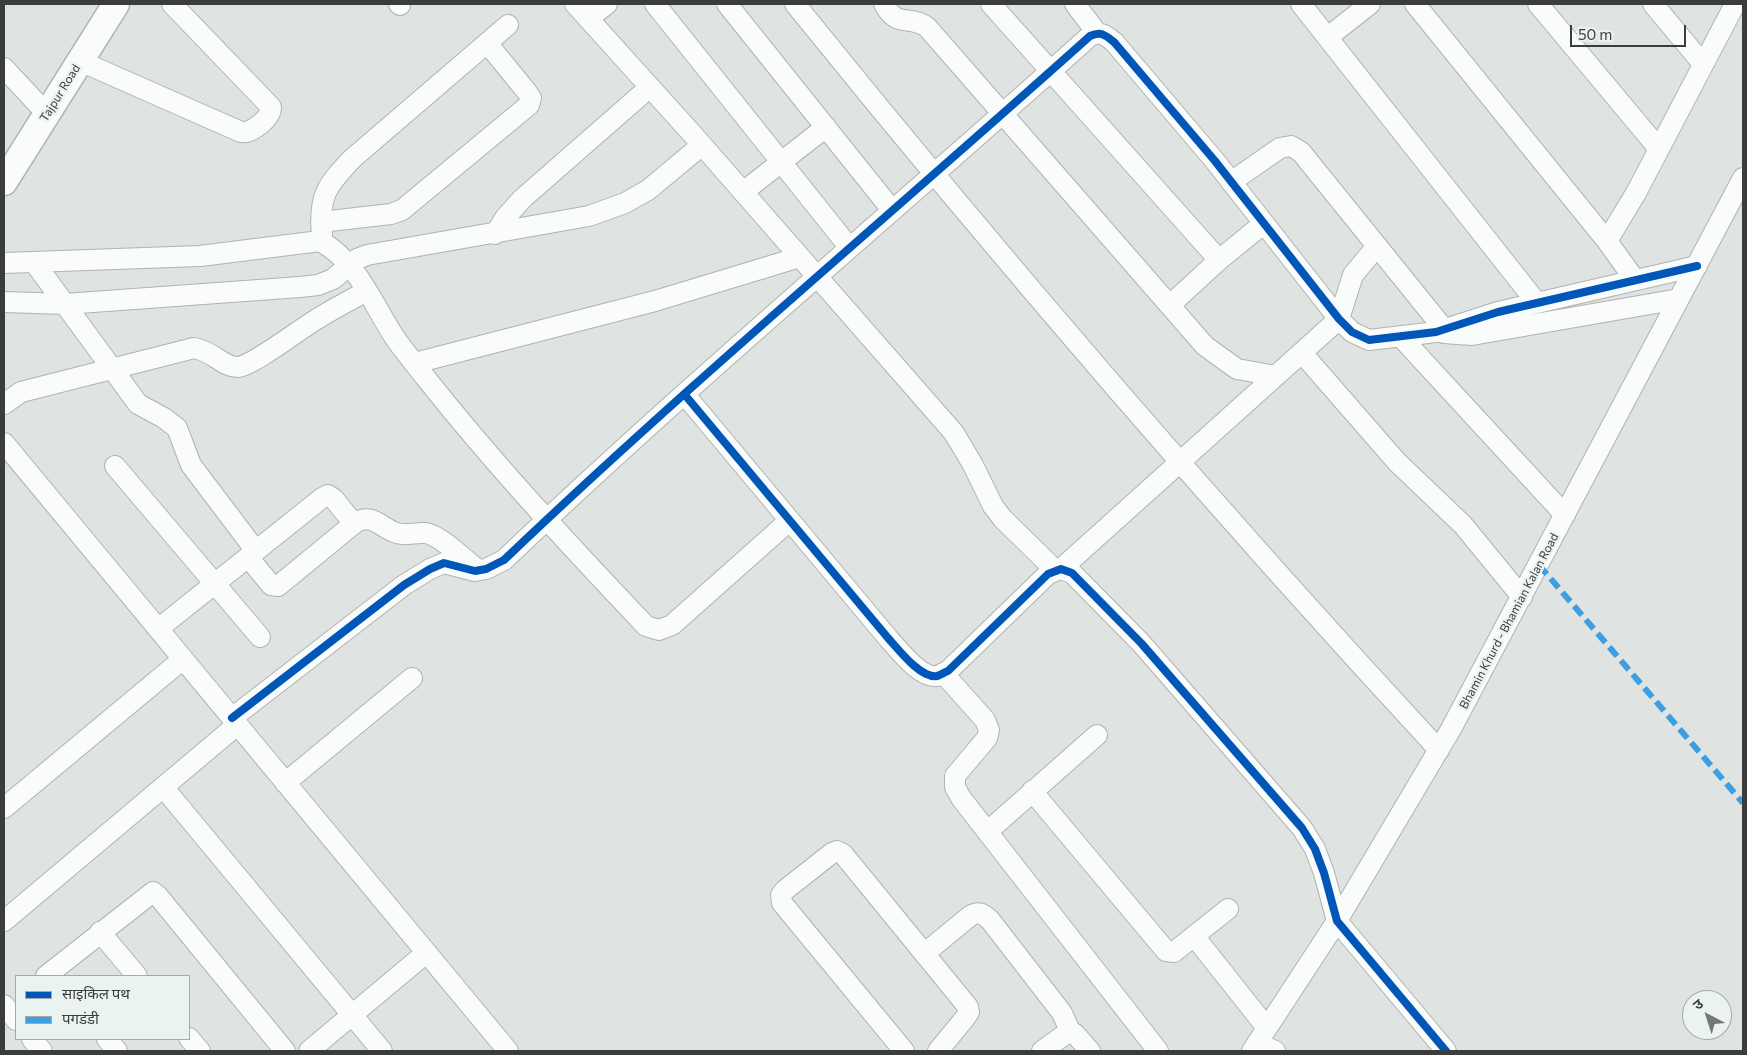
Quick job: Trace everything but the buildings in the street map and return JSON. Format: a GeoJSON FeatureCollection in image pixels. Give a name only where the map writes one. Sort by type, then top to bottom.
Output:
{"type":"FeatureCollection","features":[{"type":"Feature","properties":{"kind":"main road","name":"Tajpur Road"},"geometry":{"type":"LineString","coordinates":[[4,182],[116,4]]}},
{"type":"Feature","properties":{"kind":"street"},"geometry":{"type":"LineString","coordinates":[[80,61],[241,132],[251,131],[270,114],[271,107],[172,4]]}},
{"type":"Feature","properties":{"kind":"street"},"geometry":{"type":"LineString","coordinates":[[575,4],[702,145],[954,433],[973,464],[993,506],[1003,520],[1058,569],[1072,573],[1141,643],[1302,828],[1315,849],[1337,920],[1446,1051]]}},
{"type":"Feature","properties":{"kind":"street"},"geometry":{"type":"LineString","coordinates":[[588,18],[607,4]]}},
{"type":"Feature","properties":{"kind":"street"},"geometry":{"type":"LineString","coordinates":[[655,4],[849,247]]}},
{"type":"Feature","properties":{"kind":"street"},"geometry":{"type":"LineString","coordinates":[[728,4],[892,210]]}},
{"type":"Feature","properties":{"kind":"street"},"geometry":{"type":"LineString","coordinates":[[795,4],[933,175],[1327,629],[1439,750]]}},
{"type":"Feature","properties":{"kind":"street"},"geometry":{"type":"LineString","coordinates":[[884,4],[897,20],[921,22],[927,27],[1205,346],[1237,369],[1276,376]]}},
{"type":"Feature","properties":{"kind":"street"},"geometry":{"type":"LineString","coordinates":[[991,4],[1049,72],[1219,260]]}},
{"type":"Feature","properties":{"kind":"street"},"geometry":{"type":"LineString","coordinates":[[1075,4],[1097,33]]}},
{"type":"Feature","properties":{"kind":"street"},"geometry":{"type":"LineString","coordinates":[[1301,4],[1537,303]]}},
{"type":"Feature","properties":{"kind":"street"},"geometry":{"type":"LineString","coordinates":[[1328,37],[1370,4]]}},
{"type":"Feature","properties":{"kind":"street"},"geometry":{"type":"LineString","coordinates":[[1415,4],[1607,241],[1635,280]]}},
{"type":"Feature","properties":{"kind":"street"},"geometry":{"type":"LineString","coordinates":[[1538,4],[1659,149]]}},
{"type":"Feature","properties":{"kind":"street"},"geometry":{"type":"LineString","coordinates":[[1653,4],[1703,64]]}},
{"type":"Feature","properties":{"kind":"street"},"geometry":{"type":"LineString","coordinates":[[1607,241],[1659,149],[1735,4]]}},
{"type":"Feature","properties":{"kind":"street"},"geometry":{"type":"LineString","coordinates":[[323,242],[321,203],[325,190],[333,178],[353,158],[508,24]]}},
{"type":"Feature","properties":{"kind":"street"},"geometry":{"type":"LineString","coordinates":[[4,921],[163,787],[234,721],[404,585],[444,563],[479,570],[486,569],[504,560],[816,275],[1002,115],[1090,36],[1097,33],[1103,34],[1114,42],[1231,182],[1339,318],[1352,332],[1370,340],[1440,330],[1498,312],[1697,266]]}},
{"type":"Feature","properties":{"kind":"street"},"geometry":{"type":"LineString","coordinates":[[321,222],[391,214],[402,210],[529,105],[531,98],[527,92],[486,43]]}},
{"type":"Feature","properties":{"kind":"street"},"geometry":{"type":"LineString","coordinates":[[4,68],[47,114]]}},
{"type":"Feature","properties":{"kind":"street"},"geometry":{"type":"LineString","coordinates":[[495,234],[504,218],[522,199],[650,87]]}},
{"type":"Feature","properties":{"kind":"street"},"geometry":{"type":"LineString","coordinates":[[743,192],[826,127]]}},
{"type":"Feature","properties":{"kind":"street"},"geometry":{"type":"LineString","coordinates":[[4,302],[65,304],[318,285],[332,279],[350,264],[367,256],[588,216],[625,203],[648,190],[702,145]]}},
{"type":"Feature","properties":{"kind":"street"},"geometry":{"type":"LineString","coordinates":[[1231,182],[1261,159],[1280,148],[1291,146],[1301,152],[1377,246],[1440,330],[1472,335],[1679,299]]}},
{"type":"Feature","properties":{"kind":"street","name":"Bhamin Khurd - Bhamian Kalan Road"},"geometry":{"type":"LineString","coordinates":[[1263,1043],[1439,750],[1743,178]]}},
{"type":"Feature","properties":{"kind":"street"},"geometry":{"type":"LineString","coordinates":[[1724,214],[1743,200]]}},
{"type":"Feature","properties":{"kind":"street"},"geometry":{"type":"LineString","coordinates":[[1170,305],[1219,260],[1263,224]]}},
{"type":"Feature","properties":{"kind":"street"},"geometry":{"type":"LineString","coordinates":[[4,264],[200,256],[320,240],[333,248],[350,264],[395,338],[546,521],[646,626],[659,630],[672,625],[789,521]]}},
{"type":"Feature","properties":{"kind":"street"},"geometry":{"type":"LineString","coordinates":[[685,395],[789,521],[910,662],[925,674],[936,676],[948,671],[991,627],[1181,461],[1339,318],[1353,275],[1377,246]]}},
{"type":"Feature","properties":{"kind":"street"},"geometry":{"type":"LineString","coordinates":[[415,363],[656,301],[800,257]]}},
{"type":"Feature","properties":{"kind":"street"},"geometry":{"type":"LineString","coordinates":[[34,262],[138,404],[164,418],[177,428],[191,465],[271,585],[278,586],[354,524],[364,519],[374,519],[400,534],[426,533],[435,536],[479,570]]}},
{"type":"Feature","properties":{"kind":"street"},"geometry":{"type":"LineString","coordinates":[[4,404],[21,392],[194,348],[206,350],[228,366],[240,367],[256,360],[317,318],[367,291]]}},
{"type":"Feature","properties":{"kind":"street"},"geometry":{"type":"LineString","coordinates":[[1400,336],[1565,515]]}},
{"type":"Feature","properties":{"kind":"street"},"geometry":{"type":"LineString","coordinates":[[1302,353],[1397,462],[1463,525],[1522,597]]}},
{"type":"Feature","properties":{"kind":"street"},"geometry":{"type":"LineString","coordinates":[[4,443],[508,1051]]}},
{"type":"Feature","properties":{"kind":"street"},"geometry":{"type":"LineString","coordinates":[[116,466],[260,637]]}},
{"type":"Feature","properties":{"kind":"street"},"geometry":{"type":"LineString","coordinates":[[158,629],[328,495],[334,499],[354,524]]}},
{"type":"Feature","properties":{"kind":"street"},"geometry":{"type":"LineString","coordinates":[[4,808],[183,659]]}},
{"type":"Feature","properties":{"kind":"street"},"geometry":{"type":"LineString","coordinates":[[943,673],[984,720],[989,730],[987,738],[954,776],[954,787],[1158,1051]]}},
{"type":"Feature","properties":{"kind":"street"},"geometry":{"type":"LineString","coordinates":[[285,783],[412,678]]}},
{"type":"Feature","properties":{"kind":"street"},"geometry":{"type":"LineString","coordinates":[[987,832],[1096,735]]}},
{"type":"Feature","properties":{"kind":"street"},"geometry":{"type":"LineString","coordinates":[[163,787],[382,1051]]}},
{"type":"Feature","properties":{"kind":"street"},"geometry":{"type":"LineString","coordinates":[[1032,791],[1166,951],[1174,952],[1228,909]]}},
{"type":"Feature","properties":{"kind":"street"},"geometry":{"type":"LineString","coordinates":[[904,1051],[782,904],[781,895],[815,866],[837,851],[843,854],[968,1007],[965,1018],[938,1051],[929,1051]]}},
{"type":"Feature","properties":{"kind":"street"},"geometry":{"type":"LineString","coordinates":[[51,975],[100,932],[153,892],[285,1051]]}},
{"type":"Feature","properties":{"kind":"street"},"geometry":{"type":"LineString","coordinates":[[925,953],[970,916],[977,912],[982,913],[990,920],[1062,1013],[1070,1031],[1090,1051]]}},
{"type":"Feature","properties":{"kind":"street"},"geometry":{"type":"LineString","coordinates":[[100,932],[136,975]]}},
{"type":"Feature","properties":{"kind":"street"},"geometry":{"type":"LineString","coordinates":[[1194,936],[1263,1043]]}},
{"type":"Feature","properties":{"kind":"street"},"geometry":{"type":"LineString","coordinates":[[309,1051],[426,953]]}},
{"type":"Feature","properties":{"kind":"street"},"geometry":{"type":"LineString","coordinates":[[1042,1051],[1070,1031]]}},
{"type":"Feature","properties":{"kind":"street"},"geometry":{"type":"LineString","coordinates":[[190,1039],[200,1051]]}},
{"type":"Feature","properties":{"kind":"street"},"geometry":{"type":"LineString","coordinates":[[33,1040],[42,1051]]}},
{"type":"Feature","properties":{"kind":"street"},"geometry":{"type":"LineString","coordinates":[[108,1040],[117,1051]]}},
{"type":"Feature","properties":{"kind":"marked path"},"geometry":{"type":"LineString","coordinates":[[1539,565],[1743,803]]}},
{"type":"Feature","properties":{"kind":"cycle path"},"geometry":{"type":"LineString","coordinates":[[232,718],[404,585],[430,569],[444,563],[475,571],[486,569],[504,560],[648,426],[1090,36],[1103,34],[1114,42],[1215,161],[1339,319],[1352,332],[1369,340],[1436,332],[1498,312],[1697,266]]}},
{"type":"Feature","properties":{"kind":"cycle path"},"geometry":{"type":"LineString","coordinates":[[685,395],[888,638],[910,662],[924,673],[937,676],[948,671],[1048,574],[1061,569],[1072,573],[1141,643],[1302,828],[1315,849],[1324,873],[1337,921],[1446,1051]]}}]}
